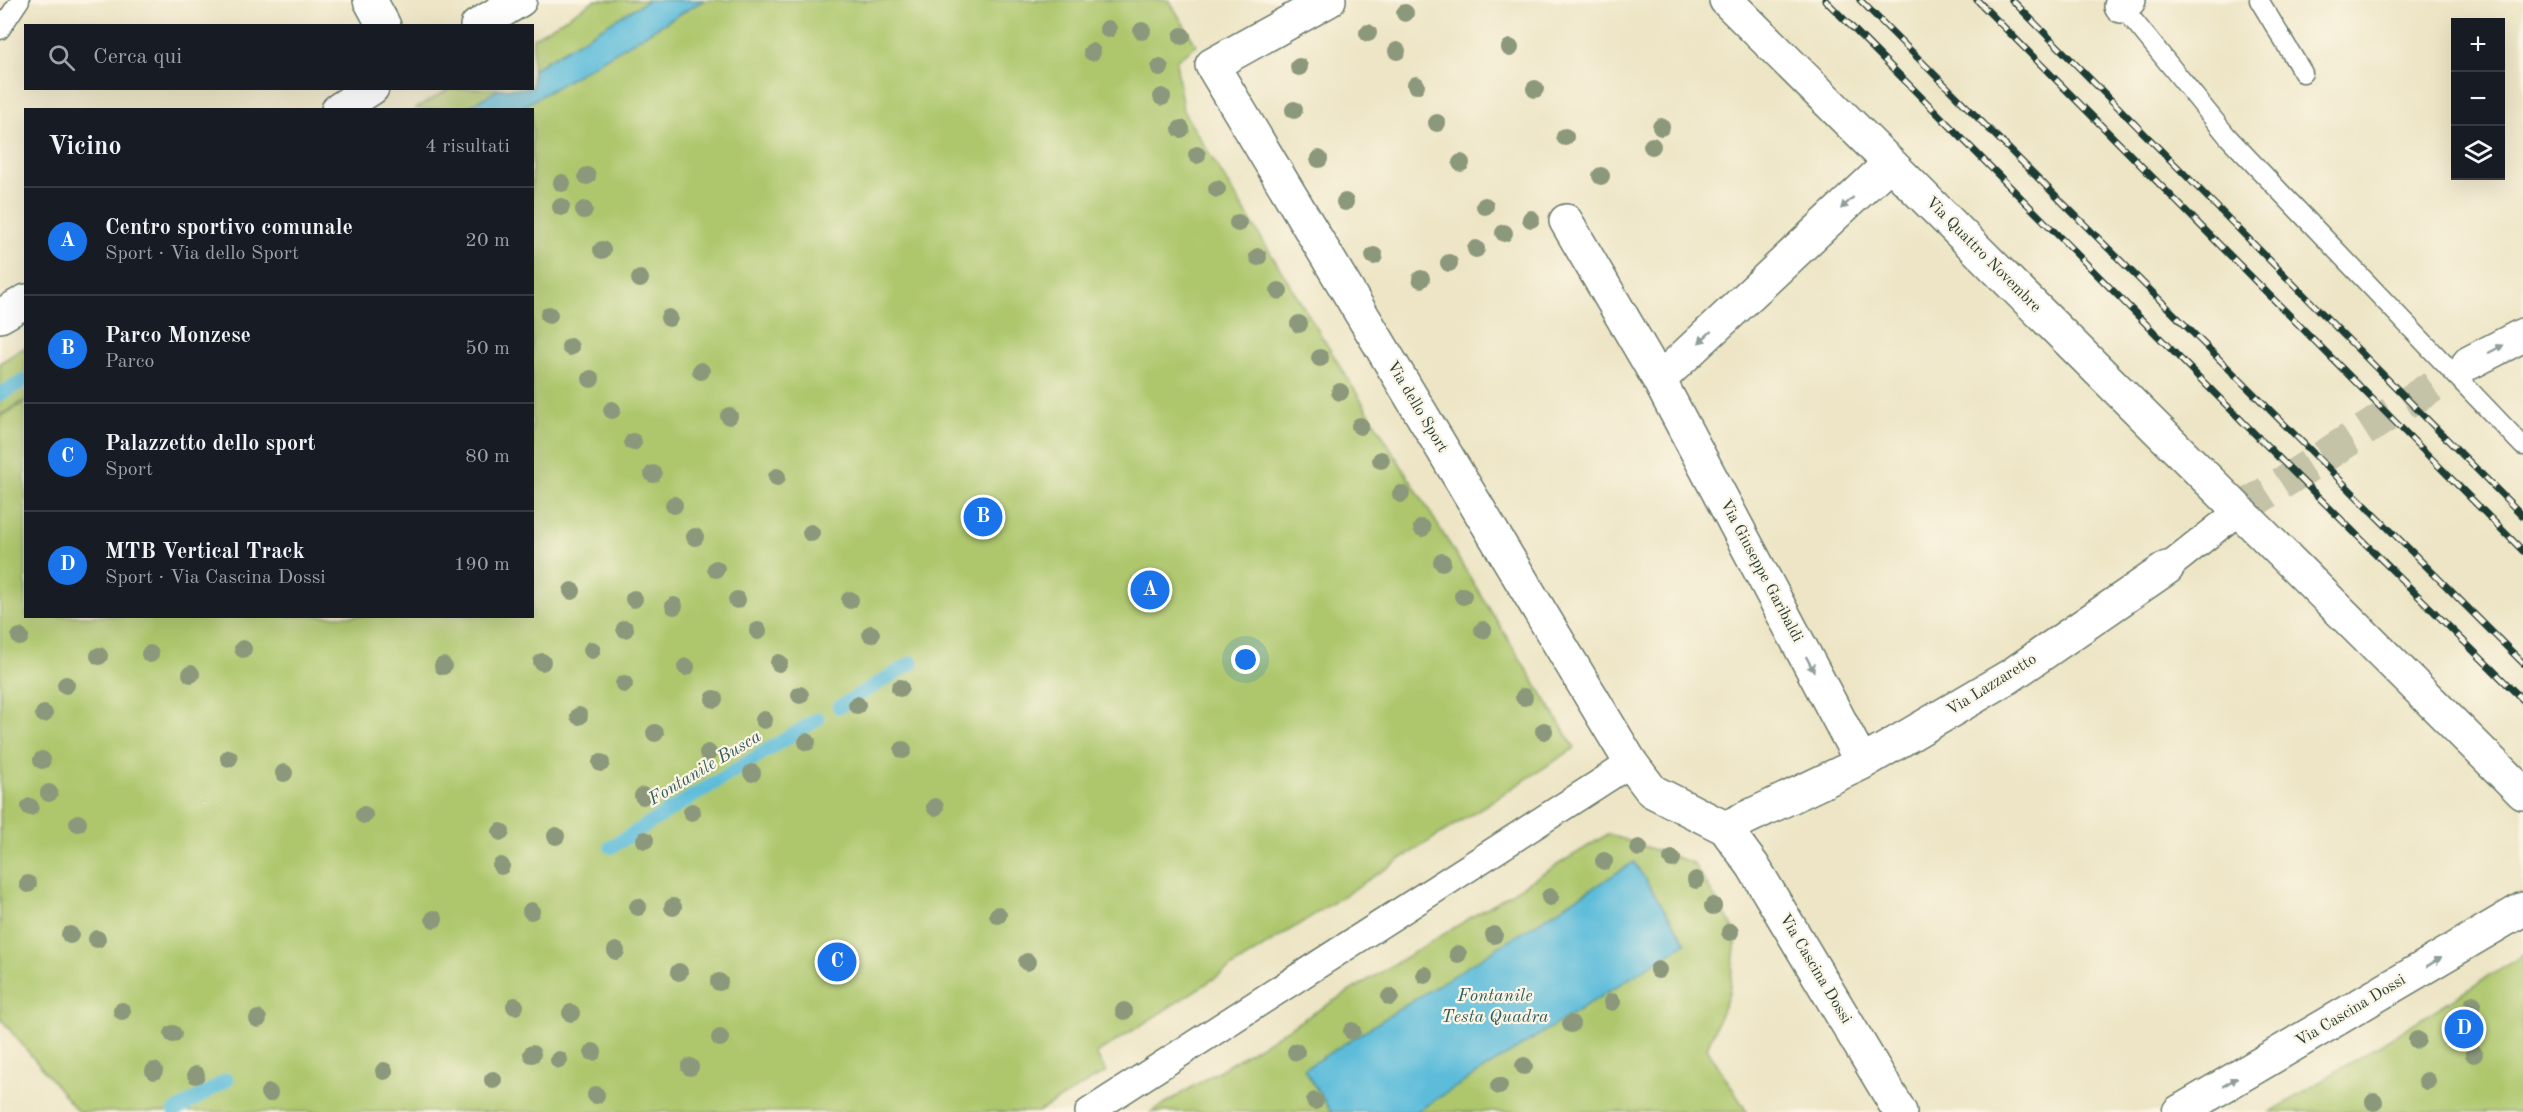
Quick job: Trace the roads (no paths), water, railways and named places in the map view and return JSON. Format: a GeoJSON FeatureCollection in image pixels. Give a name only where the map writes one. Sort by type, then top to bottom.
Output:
{"type":"FeatureCollection","features":[{"type":"Feature","properties":{"kind":"street"},"geometry":{"type":"LineString","coordinates":[[369,0],[383,24]]}},
{"type":"Feature","properties":{"kind":"street"},"geometry":{"type":"LineString","coordinates":[[480,24],[520,0]]}},
{"type":"Feature","properties":{"kind":"street","name":"Via dello Sport"},"geometry":{"type":"LineString","coordinates":[[1329,0],[1212,65],[1631,764],[1652,791],[1725,828]]}},
{"type":"Feature","properties":{"kind":"street","name":"Via Quattro Novembre"},"geometry":{"type":"LineString","coordinates":[[1726,0],[2523,793]]}},
{"type":"Feature","properties":{"kind":"street"},"geometry":{"type":"LineString","coordinates":[[341,108],[369,90]]}},
{"type":"Feature","properties":{"kind":"street"},"geometry":{"type":"LineString","coordinates":[[1659,380],[1890,163]]}},
{"type":"Feature","properties":{"kind":"street","name":"Via Giuseppe Garibaldi"},"geometry":{"type":"LineString","coordinates":[[1566,221],[1659,380],[1862,763]]}},
{"type":"Feature","properties":{"kind":"street"},"geometry":{"type":"LineString","coordinates":[[0,316],[24,302]]}},
{"type":"Feature","properties":{"kind":"street"},"geometry":{"type":"LineString","coordinates":[[2469,363],[2523,335]]}},
{"type":"Feature","properties":{"kind":"street","name":"Via Lazzaretto"},"geometry":{"type":"LineString","coordinates":[[1725,828],[1862,763],[2010,675],[2167,568],[2240,510]]}},
{"type":"Feature","properties":{"kind":"street"},"geometry":{"type":"LineString","coordinates":[[1089,1112],[1631,764]]}},
{"type":"Feature","properties":{"kind":"street","name":"Via Cascina Dossi"},"geometry":{"type":"LineString","coordinates":[[1725,828],[1753,866],[1900,1112]]}},
{"type":"Feature","properties":{"kind":"street","name":"Via Cascina Dossi"},"geometry":{"type":"LineString","coordinates":[[2179,1112],[2523,909]]}},
{"type":"Feature","properties":{"kind":"lane"},"geometry":{"type":"LineString","coordinates":[[0,30],[20,0]]}},
{"type":"Feature","properties":{"kind":"lane"},"geometry":{"type":"LineString","coordinates":[[2259,0],[2303,73]]}},
{"type":"Feature","properties":{"kind":"lane"},"geometry":{"type":"LineString","coordinates":[[2123,2],[2228,137],[2523,446]]}},
{"type":"Feature","properties":{"kind":"water"},"geometry":{"type":"Polygon","coordinates":[[[648,0],[704,0],[521,108],[466,108],[497,90],[534,90],[534,68],[648,0]]]}},
{"type":"Feature","properties":{"kind":"water","name":"Fontanile Testa Quadra"},"geometry":{"type":"Polygon","coordinates":[[[1634,862],[1686,943],[1416,1112],[1331,1112],[1304,1069],[1634,862]]]}},
{"type":"Feature","properties":{"kind":"waterway"},"geometry":{"type":"LineString","coordinates":[[0,394],[24,381]]}},
{"type":"Feature","properties":{"kind":"waterway","name":"Fontanile Busca"},"geometry":{"type":"LineString","coordinates":[[839,707],[912,663]]}},
{"type":"Feature","properties":{"kind":"waterway","name":"Fontanile Busca"},"geometry":{"type":"LineString","coordinates":[[611,847],[818,719]]}},
{"type":"Feature","properties":{"kind":"waterway","name":"Fontanile Busca"},"geometry":{"type":"LineString","coordinates":[[174,1112],[227,1080]]}},
{"type":"Feature","properties":{"kind":"tunnel"},"geometry":{"type":"LineString","coordinates":[[2240,510],[2469,363]]}},
{"type":"Feature","properties":{"kind":"railway"},"geometry":{"type":"LineString","coordinates":[[1825,0],[2255,434],[2523,700]]}},
{"type":"Feature","properties":{"kind":"railway"},"geometry":{"type":"LineString","coordinates":[[1860,0],[2523,663]]}},
{"type":"Feature","properties":{"kind":"railway"},"geometry":{"type":"LineString","coordinates":[[1977,0],[2523,551]]}},
{"type":"Feature","properties":{"kind":"railway"},"geometry":{"type":"LineString","coordinates":[[2012,0],[2523,516]]}},
{"type":"Feature","properties":{"kind":"place","name":"Parco Monzese"},"geometry":{"type":"Point","coordinates":[983,517]}},
{"type":"Feature","properties":{"kind":"place","name":"Centro sportivo comunale"},"geometry":{"type":"Point","coordinates":[1150,590]}},
{"type":"Feature","properties":{"kind":"place","name":"Palazzetto dello sport"},"geometry":{"type":"Point","coordinates":[837,962]}},
{"type":"Feature","properties":{"kind":"place","name":"MTB Vertical Track"},"geometry":{"type":"Point","coordinates":[2464,1029]}}]}
